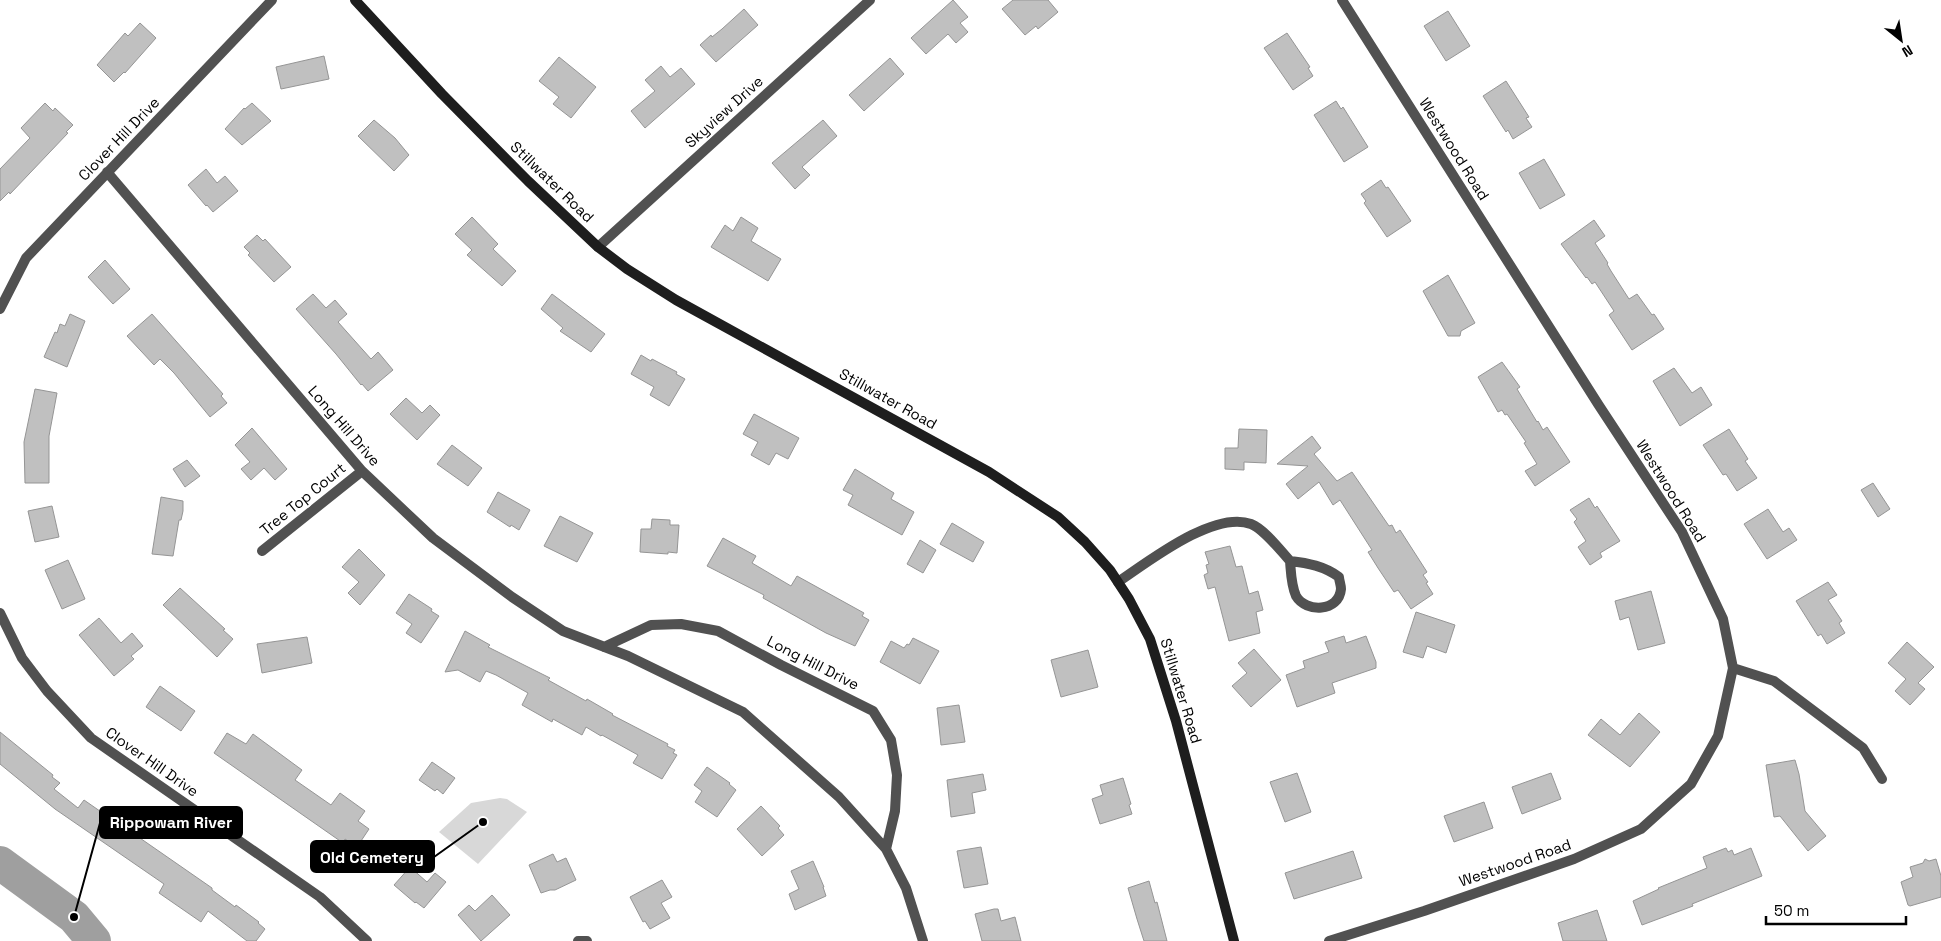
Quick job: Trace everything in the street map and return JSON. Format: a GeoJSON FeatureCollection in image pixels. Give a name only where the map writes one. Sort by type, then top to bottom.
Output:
{"type":"FeatureCollection","features":[{"type":"Feature","properties":{"kind":"main road","name":"Stillwater Road"},"geometry":{"type":"LineString","coordinates":[[355,0],[442,94],[528,181],[598,247],[627,269],[676,300],[990,472],[1058,517],[1085,542],[1110,570],[1150,639],[1176,721],[1234,941]]}},
{"type":"Feature","properties":{"kind":"street","name":"Clover Hill Drive"},"geometry":{"type":"LineString","coordinates":[[0,309],[26,258],[272,0]]}},
{"type":"Feature","properties":{"kind":"street","name":"Skyview Drive"},"geometry":{"type":"LineString","coordinates":[[598,247],[870,0]]}},
{"type":"Feature","properties":{"kind":"street","name":"Westwood Road"},"geometry":{"type":"LineString","coordinates":[[1329,941],[1424,911],[1574,859],[1641,829],[1691,784],[1718,736],[1733,668],[1723,619],[1682,532],[1598,404],[1342,0]]}},
{"type":"Feature","properties":{"kind":"street","name":"Long Hill Drive"},"geometry":{"type":"LineString","coordinates":[[107,172],[362,471],[433,538],[512,597],[563,631],[628,656],[743,712],[839,797],[886,849],[906,888],[922,941]]}},
{"type":"Feature","properties":{"kind":"street","name":"Tree Top Court"},"geometry":{"type":"LineString","coordinates":[[262,551],[362,471]]}},
{"type":"Feature","properties":{"kind":"street"},"geometry":{"type":"LineString","coordinates":[[1118,582],[1154,557],[1202,530],[1233,521],[1251,524],[1256,527],[1290,561],[1292,585],[1296,595],[1303,604],[1314,609],[1327,607],[1336,600],[1341,590],[1339,577],[1328,569],[1310,563],[1290,561]]}},
{"type":"Feature","properties":{"kind":"street","name":"Clover Hill Drive"},"geometry":{"type":"LineString","coordinates":[[0,613],[22,658],[48,691],[91,738],[320,897],[368,941]]}},
{"type":"Feature","properties":{"kind":"street","name":"Long Hill Drive"},"geometry":{"type":"LineString","coordinates":[[604,647],[651,625],[681,624],[718,631],[873,711],[891,740],[897,775],[895,811],[886,849]]}},
{"type":"Feature","properties":{"kind":"street"},"geometry":{"type":"LineString","coordinates":[[1733,668],[1774,681],[1863,748],[1882,779]]}},
{"type":"Feature","properties":{"kind":"street"},"geometry":{"type":"LineString","coordinates":[[578,941],[587,941]]}},
{"type":"Feature","properties":{"kind":"shaded area"},"geometry":{"type":"Polygon","coordinates":[[[500,798],[507,799],[527,812],[478,864],[439,832],[471,803],[500,798]]]}},
{"type":"Feature","properties":{"kind":"building"},"geometry":{"type":"Polygon","coordinates":[[[953,0],[968,17],[960,23],[968,32],[956,43],[948,34],[926,54],[911,38],[953,0]]]}},
{"type":"Feature","properties":{"kind":"building"},"geometry":{"type":"Polygon","coordinates":[[[1013,0],[1048,0],[1058,12],[1038,29],[1036,26],[1025,35],[1002,9],[1013,0]]]}},
{"type":"Feature","properties":{"kind":"building"},"geometry":{"type":"Polygon","coordinates":[[[744,9],[758,25],[716,62],[700,45],[711,35],[712,37],[722,29],[744,9]]]}},
{"type":"Feature","properties":{"kind":"building"},"geometry":{"type":"Polygon","coordinates":[[[1448,11],[1470,46],[1446,61],[1424,26],[1448,11]]]}},
{"type":"Feature","properties":{"kind":"building"},"geometry":{"type":"Polygon","coordinates":[[[140,23],[156,38],[125,73],[114,82],[97,65],[125,33],[128,36],[140,23]]]}},
{"type":"Feature","properties":{"kind":"building"},"geometry":{"type":"Polygon","coordinates":[[[1287,33],[1310,67],[1308,68],[1313,76],[1293,90],[1264,48],[1287,33]]]}},
{"type":"Feature","properties":{"kind":"building"},"geometry":{"type":"Polygon","coordinates":[[[324,56],[329,79],[281,89],[276,67],[324,56]]]}},
{"type":"Feature","properties":{"kind":"building"},"geometry":{"type":"Polygon","coordinates":[[[559,57],[596,87],[571,118],[553,104],[559,97],[539,81],[559,57]]]}},
{"type":"Feature","properties":{"kind":"building"},"geometry":{"type":"Polygon","coordinates":[[[890,58],[904,74],[864,111],[849,95],[890,58]]]}},
{"type":"Feature","properties":{"kind":"building"},"geometry":{"type":"Polygon","coordinates":[[[661,66],[670,77],[681,68],[695,84],[645,128],[631,111],[655,91],[645,80],[661,66]]]}},
{"type":"Feature","properties":{"kind":"building"},"geometry":{"type":"Polygon","coordinates":[[[1506,81],[1529,117],[1526,118],[1532,127],[1513,139],[1508,130],[1506,132],[1483,96],[1506,81]]]}},
{"type":"Feature","properties":{"kind":"building"},"geometry":{"type":"Polygon","coordinates":[[[1336,101],[1341,109],[1343,107],[1368,147],[1344,162],[1314,115],[1336,101]]]}},
{"type":"Feature","properties":{"kind":"building"},"geometry":{"type":"Polygon","coordinates":[[[45,103],[53,111],[55,108],[73,125],[66,132],[68,133],[10,194],[9,192],[0,201],[0,169],[30,138],[21,128],[45,103]]]}},
{"type":"Feature","properties":{"kind":"building"},"geometry":{"type":"Polygon","coordinates":[[[252,103],[271,121],[242,145],[225,129],[244,108],[252,103]]]}},
{"type":"Feature","properties":{"kind":"building"},"geometry":{"type":"Polygon","coordinates":[[[374,120],[395,138],[409,155],[394,171],[358,136],[374,120]]]}},
{"type":"Feature","properties":{"kind":"building"},"geometry":{"type":"Polygon","coordinates":[[[823,120],[837,136],[802,167],[810,175],[795,189],[772,163],[823,120]]]}},
{"type":"Feature","properties":{"kind":"building"},"geometry":{"type":"Polygon","coordinates":[[[1544,159],[1565,195],[1540,209],[1519,173],[1544,159]]]}},
{"type":"Feature","properties":{"kind":"building"},"geometry":{"type":"Polygon","coordinates":[[[206,169],[217,183],[225,176],[238,191],[213,212],[188,185],[206,169]]]}},
{"type":"Feature","properties":{"kind":"building"},"geometry":{"type":"Polygon","coordinates":[[[1381,180],[1386,188],[1388,187],[1411,221],[1387,237],[1364,203],[1366,201],[1361,194],[1381,180]]]}},
{"type":"Feature","properties":{"kind":"building"},"geometry":{"type":"Polygon","coordinates":[[[472,217],[498,244],[493,249],[516,271],[502,286],[467,255],[472,250],[455,234],[472,217]]]}},
{"type":"Feature","properties":{"kind":"building"},"geometry":{"type":"Polygon","coordinates":[[[741,217],[758,228],[751,241],[781,259],[768,281],[711,247],[725,225],[733,231],[741,217]]]}},
{"type":"Feature","properties":{"kind":"building"},"geometry":{"type":"Polygon","coordinates":[[[1594,220],[1605,236],[1595,243],[1611,271],[1629,299],[1637,294],[1664,329],[1632,350],[1609,315],[1614,311],[1595,282],[1592,284],[1586,278],[1561,244],[1594,220]]]}},
{"type":"Feature","properties":{"kind":"building"},"geometry":{"type":"Polygon","coordinates":[[[257,235],[263,241],[265,239],[291,267],[274,282],[248,255],[250,253],[244,247],[257,235]]]}},
{"type":"Feature","properties":{"kind":"building"},"geometry":{"type":"Polygon","coordinates":[[[105,260],[130,289],[113,304],[88,277],[105,260]]]}},
{"type":"Feature","properties":{"kind":"building"},"geometry":{"type":"Polygon","coordinates":[[[1448,275],[1475,323],[1461,331],[1460,336],[1448,336],[1423,291],[1448,275]]]}},
{"type":"Feature","properties":{"kind":"building"},"geometry":{"type":"Polygon","coordinates":[[[313,294],[326,308],[335,300],[347,314],[338,322],[371,359],[378,352],[393,370],[368,391],[296,309],[313,294]]]}},
{"type":"Feature","properties":{"kind":"building"},"geometry":{"type":"Polygon","coordinates":[[[552,294],[605,334],[591,352],[560,331],[563,328],[541,309],[552,294]]]}},
{"type":"Feature","properties":{"kind":"building"},"geometry":{"type":"Polygon","coordinates":[[[70,314],[85,321],[67,367],[44,357],[55,332],[57,333],[60,324],[65,326],[70,314]]]}},
{"type":"Feature","properties":{"kind":"building"},"geometry":{"type":"Polygon","coordinates":[[[152,314],[223,394],[221,396],[227,403],[210,417],[160,359],[154,365],[127,336],[152,314]]]}},
{"type":"Feature","properties":{"kind":"building"},"geometry":{"type":"Polygon","coordinates":[[[641,355],[677,372],[676,374],[685,379],[669,406],[650,395],[654,387],[631,374],[641,355]]]}},
{"type":"Feature","properties":{"kind":"building"},"geometry":{"type":"Polygon","coordinates":[[[1502,362],[1520,387],[1517,389],[1537,422],[1543,430],[1547,427],[1570,462],[1535,486],[1525,471],[1537,464],[1524,443],[1526,442],[1507,414],[1505,415],[1502,410],[1498,412],[1478,377],[1502,362]]]}},
{"type":"Feature","properties":{"kind":"building"},"geometry":{"type":"Polygon","coordinates":[[[1674,368],[1692,393],[1701,387],[1712,405],[1680,426],[1653,381],[1674,368]]]}},
{"type":"Feature","properties":{"kind":"building"},"geometry":{"type":"Polygon","coordinates":[[[35,389],[57,393],[49,436],[49,483],[25,483],[24,442],[35,389]]]}},
{"type":"Feature","properties":{"kind":"building"},"geometry":{"type":"Polygon","coordinates":[[[406,398],[422,413],[430,405],[440,415],[417,440],[390,414],[406,398]]]}},
{"type":"Feature","properties":{"kind":"building"},"geometry":{"type":"Polygon","coordinates":[[[754,414],[799,438],[788,459],[776,453],[769,465],[751,455],[758,442],[743,434],[754,414]]]}},
{"type":"Feature","properties":{"kind":"building"},"geometry":{"type":"Polygon","coordinates":[[[252,428],[287,469],[275,480],[264,468],[251,480],[241,469],[250,462],[235,445],[252,428]]]}},
{"type":"Feature","properties":{"kind":"building"},"geometry":{"type":"Polygon","coordinates":[[[1239,429],[1267,430],[1266,463],[1244,462],[1244,470],[1225,469],[1225,448],[1238,448],[1239,429]]]}},
{"type":"Feature","properties":{"kind":"building"},"geometry":{"type":"Polygon","coordinates":[[[1729,429],[1748,459],[1745,461],[1757,478],[1737,491],[1726,474],[1723,475],[1703,445],[1729,429]]]}},
{"type":"Feature","properties":{"kind":"building"},"geometry":{"type":"Polygon","coordinates":[[[1312,436],[1321,448],[1314,454],[1337,481],[1352,472],[1389,526],[1392,525],[1396,533],[1400,530],[1427,572],[1423,575],[1433,594],[1411,609],[1398,590],[1394,592],[1378,568],[1368,552],[1372,550],[1340,500],[1333,505],[1319,482],[1298,499],[1286,484],[1308,466],[1277,464],[1312,436]]]}},
{"type":"Feature","properties":{"kind":"building"},"geometry":{"type":"Polygon","coordinates":[[[452,445],[482,468],[468,486],[437,464],[452,445]]]}},
{"type":"Feature","properties":{"kind":"building"},"geometry":{"type":"Polygon","coordinates":[[[187,460],[200,476],[185,487],[173,469],[187,460]]]}},
{"type":"Feature","properties":{"kind":"building"},"geometry":{"type":"Polygon","coordinates":[[[855,469],[894,493],[891,499],[914,512],[902,535],[848,505],[853,495],[843,490],[855,469]]]}},
{"type":"Feature","properties":{"kind":"building"},"geometry":{"type":"Polygon","coordinates":[[[1873,483],[1890,509],[1878,517],[1861,490],[1873,483]]]}},
{"type":"Feature","properties":{"kind":"building"},"geometry":{"type":"Polygon","coordinates":[[[498,492],[530,510],[519,530],[511,525],[510,527],[487,512],[498,492]]]}},
{"type":"Feature","properties":{"kind":"building"},"geometry":{"type":"Polygon","coordinates":[[[161,497],[183,501],[183,511],[181,520],[179,520],[173,556],[152,554],[161,497]]]}},
{"type":"Feature","properties":{"kind":"building"},"geometry":{"type":"Polygon","coordinates":[[[1589,498],[1595,508],[1597,506],[1620,541],[1600,553],[1602,557],[1590,565],[1578,547],[1586,541],[1574,522],[1577,519],[1570,510],[1589,498]]]}},
{"type":"Feature","properties":{"kind":"building"},"geometry":{"type":"Polygon","coordinates":[[[52,506],[59,537],[35,542],[28,511],[52,506]]]}},
{"type":"Feature","properties":{"kind":"building"},"geometry":{"type":"Polygon","coordinates":[[[1768,509],[1783,532],[1789,528],[1797,540],[1767,559],[1744,524],[1768,509]]]}},
{"type":"Feature","properties":{"kind":"building"},"geometry":{"type":"Polygon","coordinates":[[[560,516],[593,533],[577,562],[544,546],[560,516]]]}},
{"type":"Feature","properties":{"kind":"building"},"geometry":{"type":"Polygon","coordinates":[[[652,519],[670,520],[670,525],[679,525],[677,553],[640,552],[641,529],[651,529],[652,519]]]}},
{"type":"Feature","properties":{"kind":"building"},"geometry":{"type":"Polygon","coordinates":[[[952,523],[984,542],[973,562],[940,544],[952,523]]]}},
{"type":"Feature","properties":{"kind":"building"},"geometry":{"type":"Polygon","coordinates":[[[723,538],[756,556],[752,563],[791,586],[797,576],[864,613],[862,616],[869,620],[855,646],[826,633],[763,598],[764,595],[707,566],[723,538]]]}},
{"type":"Feature","properties":{"kind":"building"},"geometry":{"type":"Polygon","coordinates":[[[920,540],[936,550],[923,573],[907,564],[920,540]]]}},
{"type":"Feature","properties":{"kind":"building"},"geometry":{"type":"Polygon","coordinates":[[[1230,546],[1236,567],[1242,566],[1249,594],[1258,591],[1263,610],[1256,612],[1260,633],[1229,641],[1215,587],[1208,589],[1204,575],[1208,573],[1206,565],[1209,564],[1205,552],[1230,546]]]}},
{"type":"Feature","properties":{"kind":"building"},"geometry":{"type":"Polygon","coordinates":[[[359,549],[385,575],[360,605],[348,593],[359,582],[342,567],[359,549]]]}},
{"type":"Feature","properties":{"kind":"building"},"geometry":{"type":"Polygon","coordinates":[[[68,560],[85,599],[62,609],[45,570],[68,560]]]}},
{"type":"Feature","properties":{"kind":"building"},"geometry":{"type":"Polygon","coordinates":[[[1828,582],[1837,595],[1828,600],[1842,621],[1839,623],[1845,633],[1827,644],[1821,634],[1818,636],[1796,601],[1828,582]]]}},
{"type":"Feature","properties":{"kind":"building"},"geometry":{"type":"Polygon","coordinates":[[[180,588],[225,629],[223,630],[233,639],[217,657],[163,605],[180,588]]]}},
{"type":"Feature","properties":{"kind":"building"},"geometry":{"type":"Polygon","coordinates":[[[1651,591],[1665,643],[1638,650],[1629,617],[1620,620],[1615,601],[1651,591]]]}},
{"type":"Feature","properties":{"kind":"building"},"geometry":{"type":"Polygon","coordinates":[[[409,594],[432,609],[431,611],[439,616],[421,643],[406,633],[412,624],[396,613],[409,594]]]}},
{"type":"Feature","properties":{"kind":"building"},"geometry":{"type":"Polygon","coordinates":[[[1416,612],[1455,625],[1446,653],[1427,646],[1423,658],[1403,652],[1416,612]]]}},
{"type":"Feature","properties":{"kind":"building"},"geometry":{"type":"Polygon","coordinates":[[[99,618],[121,643],[132,633],[143,646],[131,656],[134,659],[114,676],[79,635],[99,618]]]}},
{"type":"Feature","properties":{"kind":"building"},"geometry":{"type":"Polygon","coordinates":[[[465,631],[490,645],[488,647],[550,678],[548,680],[586,701],[587,699],[612,715],[668,744],[667,746],[675,750],[673,753],[677,755],[662,779],[633,763],[638,755],[602,735],[586,727],[582,735],[553,719],[552,722],[522,705],[528,693],[496,675],[486,671],[480,682],[458,670],[445,672],[465,631]]]}},
{"type":"Feature","properties":{"kind":"building"},"geometry":{"type":"Polygon","coordinates":[[[1344,636],[1346,643],[1366,636],[1376,662],[1376,668],[1332,683],[1335,693],[1297,707],[1286,675],[1305,668],[1303,661],[1329,652],[1325,642],[1344,636]]]}},
{"type":"Feature","properties":{"kind":"building"},"geometry":{"type":"Polygon","coordinates":[[[307,637],[312,663],[262,673],[257,644],[307,637]]]}},
{"type":"Feature","properties":{"kind":"building"},"geometry":{"type":"Polygon","coordinates":[[[913,638],[939,651],[920,684],[880,662],[891,641],[904,648],[907,644],[909,645],[913,638]]]}},
{"type":"Feature","properties":{"kind":"building"},"geometry":{"type":"Polygon","coordinates":[[[1907,642],[1934,667],[1918,683],[1925,689],[1910,705],[1895,691],[1906,679],[1888,663],[1907,642]]]}},
{"type":"Feature","properties":{"kind":"building"},"geometry":{"type":"Polygon","coordinates":[[[1254,649],[1281,680],[1251,707],[1232,686],[1247,673],[1238,663],[1254,649]]]}},
{"type":"Feature","properties":{"kind":"building"},"geometry":{"type":"Polygon","coordinates":[[[1088,650],[1098,687],[1061,697],[1051,660],[1088,650]]]}},
{"type":"Feature","properties":{"kind":"building"},"geometry":{"type":"Polygon","coordinates":[[[160,686],[195,711],[181,731],[146,707],[160,686]]]}},
{"type":"Feature","properties":{"kind":"building"},"geometry":{"type":"Polygon","coordinates":[[[959,705],[965,742],[941,745],[937,708],[959,705]]]}},
{"type":"Feature","properties":{"kind":"building"},"geometry":{"type":"Polygon","coordinates":[[[1639,713],[1660,732],[1630,767],[1588,735],[1601,719],[1620,735],[1639,713]]]}},
{"type":"Feature","properties":{"kind":"building"},"geometry":{"type":"Polygon","coordinates":[[[0,732],[53,775],[52,777],[60,783],[54,789],[78,808],[84,800],[259,922],[265,929],[256,941],[247,941],[208,911],[201,922],[159,893],[164,884],[55,809],[0,764],[0,732]]]}},
{"type":"Feature","properties":{"kind":"building"},"geometry":{"type":"Polygon","coordinates":[[[227,733],[246,744],[253,734],[302,770],[295,780],[331,805],[340,793],[365,811],[358,821],[369,829],[357,847],[345,839],[343,843],[214,753],[227,733]]]}},
{"type":"Feature","properties":{"kind":"building"},"geometry":{"type":"Polygon","coordinates":[[[1795,760],[1805,811],[1826,836],[1808,851],[1780,816],[1774,817],[1766,765],[1795,760]]]}},
{"type":"Feature","properties":{"kind":"building"},"geometry":{"type":"Polygon","coordinates":[[[432,762],[455,778],[443,794],[419,780],[432,762]]]}},
{"type":"Feature","properties":{"kind":"building"},"geometry":{"type":"Polygon","coordinates":[[[707,767],[730,783],[736,790],[717,817],[695,802],[702,791],[694,785],[707,767]]]}},
{"type":"Feature","properties":{"kind":"building"},"geometry":{"type":"Polygon","coordinates":[[[1297,773],[1311,812],[1285,822],[1270,782],[1297,773]]]}},
{"type":"Feature","properties":{"kind":"building"},"geometry":{"type":"Polygon","coordinates":[[[1551,773],[1561,799],[1522,814],[1512,787],[1551,773]]]}},
{"type":"Feature","properties":{"kind":"building"},"geometry":{"type":"Polygon","coordinates":[[[983,774],[986,790],[972,793],[975,813],[951,817],[947,780],[983,774]]]}},
{"type":"Feature","properties":{"kind":"building"},"geometry":{"type":"Polygon","coordinates":[[[1123,778],[1132,814],[1100,824],[1092,799],[1103,795],[1100,785],[1123,778]]]}},
{"type":"Feature","properties":{"kind":"building"},"geometry":{"type":"Polygon","coordinates":[[[1484,802],[1493,828],[1454,842],[1444,816],[1484,802]]]}},
{"type":"Feature","properties":{"kind":"building"},"geometry":{"type":"Polygon","coordinates":[[[761,806],[780,826],[778,828],[784,835],[762,856],[737,829],[761,806]]]}},
{"type":"Feature","properties":{"kind":"building"},"geometry":{"type":"Polygon","coordinates":[[[981,847],[988,884],[964,888],[957,851],[981,847]]]}},
{"type":"Feature","properties":{"kind":"building"},"geometry":{"type":"Polygon","coordinates":[[[1726,848],[1728,852],[1732,850],[1734,855],[1751,848],[1762,876],[1692,904],[1693,906],[1642,925],[1633,901],[1658,888],[1707,868],[1703,857],[1726,848]]]}},
{"type":"Feature","properties":{"kind":"building"},"geometry":{"type":"Polygon","coordinates":[[[1353,851],[1362,878],[1294,899],[1285,873],[1353,851]]]}},
{"type":"Feature","properties":{"kind":"building"},"geometry":{"type":"Polygon","coordinates":[[[553,854],[557,862],[566,858],[576,880],[555,890],[541,893],[529,865],[553,854]]]}},
{"type":"Feature","properties":{"kind":"building"},"geometry":{"type":"Polygon","coordinates":[[[1925,859],[1929,861],[1936,859],[1941,876],[1941,897],[1910,906],[1908,905],[1901,882],[1913,877],[1910,867],[1923,863],[1925,859]]]}},
{"type":"Feature","properties":{"kind":"building"},"geometry":{"type":"Polygon","coordinates":[[[813,861],[826,896],[795,910],[789,894],[799,889],[791,871],[813,861]]]}},
{"type":"Feature","properties":{"kind":"building"},"geometry":{"type":"Polygon","coordinates":[[[410,867],[427,882],[435,873],[446,882],[424,908],[415,903],[394,885],[410,867]]]}},
{"type":"Feature","properties":{"kind":"building"},"geometry":{"type":"Polygon","coordinates":[[[662,880],[672,897],[661,903],[670,918],[650,929],[645,921],[643,922],[630,897],[662,880]]]}},
{"type":"Feature","properties":{"kind":"building"},"geometry":{"type":"Polygon","coordinates":[[[1149,881],[1155,903],[1157,902],[1167,941],[1144,941],[1137,919],[1128,888],[1149,881]]]}},
{"type":"Feature","properties":{"kind":"building"},"geometry":{"type":"Polygon","coordinates":[[[492,895],[510,915],[481,941],[458,915],[469,905],[475,911],[492,895]]]}},
{"type":"Feature","properties":{"kind":"building"},"geometry":{"type":"Polygon","coordinates":[[[998,909],[1001,921],[1015,917],[1021,941],[982,941],[975,914],[998,909]]]}},
{"type":"Feature","properties":{"kind":"building"},"geometry":{"type":"Polygon","coordinates":[[[1597,910],[1607,941],[1563,941],[1558,923],[1597,910]]]}},
{"type":"Feature","properties":{"kind":"waterway"},"geometry":{"type":"LineString","coordinates":[[0,863],[74,917],[94,941]]}},
{"type":"Feature","properties":{"kind":"place","name":"Old Cemetery"},"geometry":{"type":"Point","coordinates":[483,822]}},
{"type":"Feature","properties":{"kind":"place","name":"Rippowam River"},"geometry":{"type":"Point","coordinates":[74,917]}}]}
